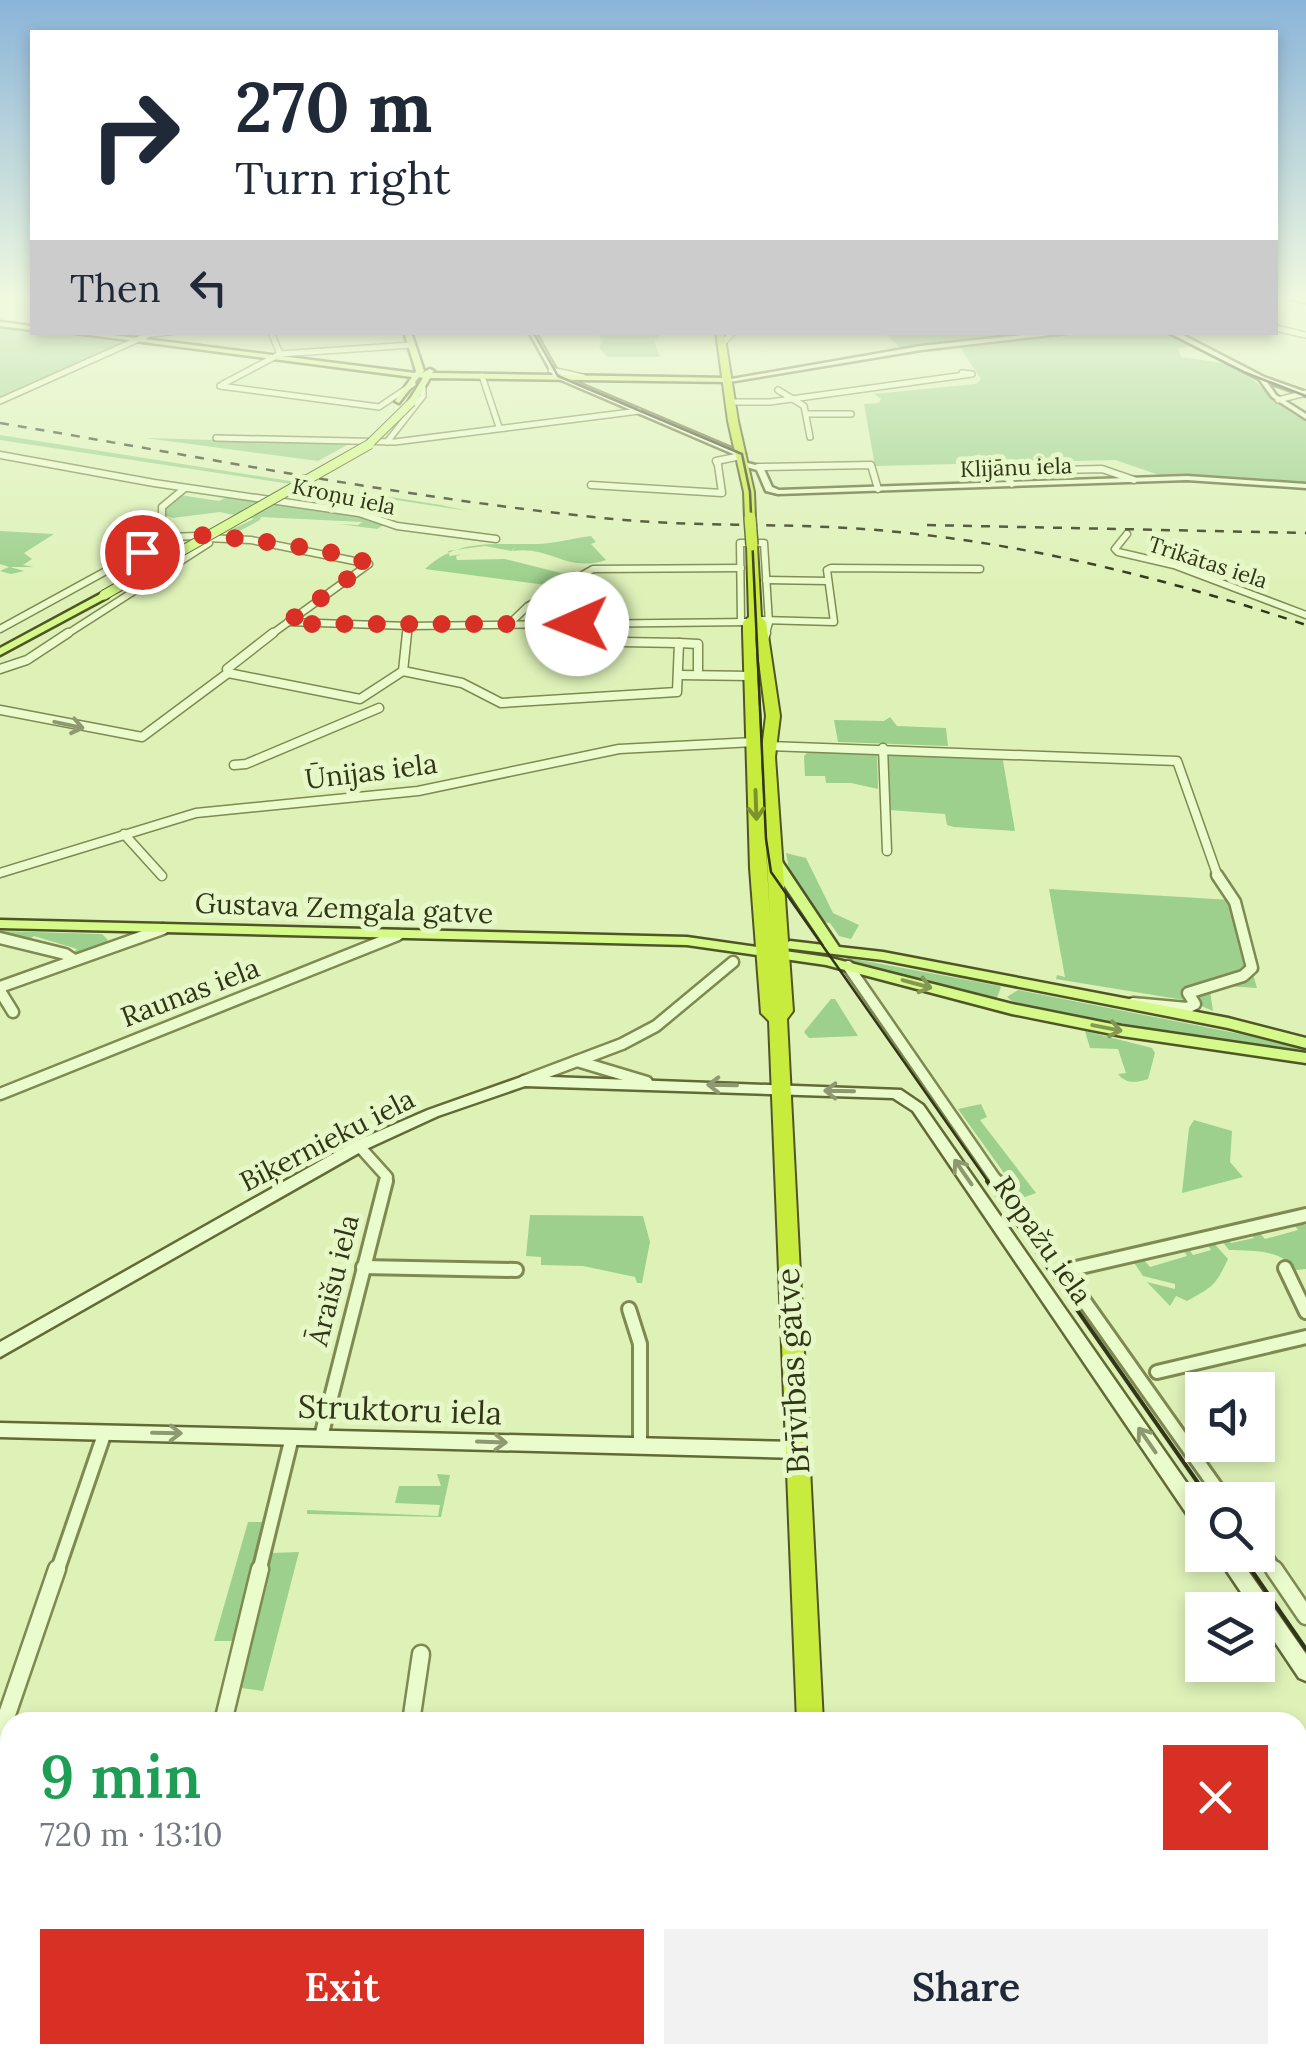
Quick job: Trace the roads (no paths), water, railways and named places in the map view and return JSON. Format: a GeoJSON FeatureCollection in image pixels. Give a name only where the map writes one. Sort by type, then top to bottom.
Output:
{"type":"FeatureCollection","features":[{"type":"Feature","properties":{"kind":"highway"},"geometry":{"type":"LineString","coordinates":[[730,391],[750,507],[752,544]]}},
{"type":"Feature","properties":{"kind":"highway","name":"Brīvības gatve"},"geometry":{"type":"LineString","coordinates":[[752,544],[755,621],[751,677],[774,859],[771,947]]}},
{"type":"Feature","properties":{"kind":"highway","name":"Brīvības gatve"},"geometry":{"type":"LineString","coordinates":[[755,621],[763,643],[773,720],[761,744],[771,947],[784,1011],[778,1020],[810,1712]]}},
{"type":"Feature","properties":{"kind":"main road"},"geometry":{"type":"LineString","coordinates":[[3,648],[354,446],[406,391]]}},
{"type":"Feature","properties":{"kind":"main road"},"geometry":{"type":"LineString","coordinates":[[98,594],[363,450],[385,432],[420,391]]}},
{"type":"Feature","properties":{"kind":"main road"},"geometry":{"type":"LineString","coordinates":[[774,859],[833,948]]}},
{"type":"Feature","properties":{"kind":"main road","name":"Gustava Zemgala gatve"},"geometry":{"type":"LineString","coordinates":[[0,924],[833,948],[1127,1003],[1306,1043]]}},
{"type":"Feature","properties":{"kind":"main road","name":"Gustava Zemgala gatve"},"geometry":{"type":"LineString","coordinates":[[771,947],[1012,1009],[1188,1043],[1306,1058]]}},
{"type":"Feature","properties":{"kind":"main road"},"geometry":{"type":"LineString","coordinates":[[1012,1009],[1001,996],[1005,989],[1019,984]]}},
{"type":"Feature","properties":{"kind":"main road"},"geometry":{"type":"LineString","coordinates":[[1228,1024],[1306,1035]]}},
{"type":"Feature","properties":{"kind":"main road"},"geometry":{"type":"LineString","coordinates":[[1188,1043],[1306,1066]]}},
{"type":"Feature","properties":{"kind":"street"},"geometry":{"type":"LineString","coordinates":[[260,391],[379,407],[400,391]]}},
{"type":"Feature","properties":{"kind":"street"},"geometry":{"type":"LineString","coordinates":[[387,442],[424,396],[423,391]]}},
{"type":"Feature","properties":{"kind":"street"},"geometry":{"type":"LineString","coordinates":[[486,391],[495,424],[499,426]]}},
{"type":"Feature","properties":{"kind":"street","name":"Klijānu iela"},"geometry":{"type":"LineString","coordinates":[[595,391],[758,467],[770,490],[775,492],[1188,478],[1306,486]]}},
{"type":"Feature","properties":{"kind":"street"},"geometry":{"type":"LineString","coordinates":[[780,391],[804,406],[810,437]]}},
{"type":"Feature","properties":{"kind":"street"},"geometry":{"type":"LineString","coordinates":[[731,402],[832,391]]}},
{"type":"Feature","properties":{"kind":"street"},"geometry":{"type":"LineString","coordinates":[[1272,391],[1278,400],[1306,417]]}},
{"type":"Feature","properties":{"kind":"street"},"geometry":{"type":"LineString","coordinates":[[1278,400],[1306,393]]}},
{"type":"Feature","properties":{"kind":"street"},"geometry":{"type":"LineString","coordinates":[[216,438],[387,442],[639,411]]}},
{"type":"Feature","properties":{"kind":"street"},"geometry":{"type":"LineString","coordinates":[[806,414],[851,414]]}},
{"type":"Feature","properties":{"kind":"street","name":"Kroņu iela"},"geometry":{"type":"LineString","coordinates":[[0,455],[359,513],[398,526],[496,539]]}},
{"type":"Feature","properties":{"kind":"street"},"geometry":{"type":"LineString","coordinates":[[591,485],[722,493],[718,465],[742,460]]}},
{"type":"Feature","properties":{"kind":"street"},"geometry":{"type":"LineString","coordinates":[[758,467],[870,465],[878,489]]}},
{"type":"Feature","properties":{"kind":"street"},"geometry":{"type":"LineString","coordinates":[[185,487],[160,511],[163,533],[168,537],[208,541],[233,538],[362,559],[368,564],[240,657],[226,669],[228,673]]}},
{"type":"Feature","properties":{"kind":"street","name":"Trikātas iela"},"geometry":{"type":"LineString","coordinates":[[1126,534],[1116,548],[1118,552],[1174,565],[1306,615]]}},
{"type":"Feature","properties":{"kind":"street"},"geometry":{"type":"LineString","coordinates":[[0,629],[168,537]]}},
{"type":"Feature","properties":{"kind":"street"},"geometry":{"type":"LineString","coordinates":[[0,669],[34,656],[208,541]]}},
{"type":"Feature","properties":{"kind":"street","name":"Brīvības gatve"},"geometry":{"type":"LineString","coordinates":[[740,543],[764,543],[766,580],[755,621],[740,568],[740,543]]}},
{"type":"Feature","properties":{"kind":"street"},"geometry":{"type":"LineString","coordinates":[[508,625],[513,616],[575,576],[614,567],[740,568]]}},
{"type":"Feature","properties":{"kind":"street"},"geometry":{"type":"LineString","coordinates":[[288,622],[409,626],[834,622],[827,570],[830,568],[980,569]]}},
{"type":"Feature","properties":{"kind":"street"},"geometry":{"type":"LineString","coordinates":[[766,580],[828,580]]}},
{"type":"Feature","properties":{"kind":"street"},"geometry":{"type":"LineString","coordinates":[[403,671],[409,626]]}},
{"type":"Feature","properties":{"kind":"street"},"geometry":{"type":"LineString","coordinates":[[622,642],[698,644],[697,673]]}},
{"type":"Feature","properties":{"kind":"street"},"geometry":{"type":"LineString","coordinates":[[0,710],[138,739],[228,673],[360,699],[403,671],[462,682],[494,702],[506,704],[677,692],[679,643]]}},
{"type":"Feature","properties":{"kind":"street"},"geometry":{"type":"LineString","coordinates":[[3,648],[2,656],[13,660],[34,656]]}},
{"type":"Feature","properties":{"kind":"street"},"geometry":{"type":"LineString","coordinates":[[679,676],[697,673],[751,677]]}},
{"type":"Feature","properties":{"kind":"street"},"geometry":{"type":"LineString","coordinates":[[234,765],[249,763],[378,708]]}},
{"type":"Feature","properties":{"kind":"street","name":"Ūnijas iela"},"geometry":{"type":"LineString","coordinates":[[0,873],[196,813],[418,791],[619,750],[761,744],[1177,761],[1218,878],[1235,902],[1252,968],[1238,978],[1188,994],[1196,1004],[1187,1008],[1127,1003]]}},
{"type":"Feature","properties":{"kind":"street"},"geometry":{"type":"LineString","coordinates":[[882,748],[887,852]]}},
{"type":"Feature","properties":{"kind":"street"},"geometry":{"type":"LineString","coordinates":[[124,834],[162,876]]}},
{"type":"Feature","properties":{"kind":"street"},"geometry":{"type":"LineString","coordinates":[[13,1012],[0,989],[163,929]]}},
{"type":"Feature","properties":{"kind":"street","name":"Raunas iela"},"geometry":{"type":"LineString","coordinates":[[0,1094],[398,935]]}},
{"type":"Feature","properties":{"kind":"street"},"geometry":{"type":"LineString","coordinates":[[0,938],[65,954],[74,960]]}},
{"type":"Feature","properties":{"kind":"street","name":"Biķernieku iela"},"geometry":{"type":"LineString","coordinates":[[0,1350],[359,1146],[656,1026],[733,962]]}},
{"type":"Feature","properties":{"kind":"street","name":"Ropažu iela"},"geometry":{"type":"LineString","coordinates":[[848,966],[1015,1208]]}},
{"type":"Feature","properties":{"kind":"street"},"geometry":{"type":"LineString","coordinates":[[576,1061],[659,1084]]}},
{"type":"Feature","properties":{"kind":"street","name":"Ropažu iela"},"geometry":{"type":"LineString","coordinates":[[524,1081],[896,1093],[918,1108],[1185,1495]]}},
{"type":"Feature","properties":{"kind":"street","name":"Āraišu iela"},"geometry":{"type":"LineString","coordinates":[[321,1437],[388,1177],[359,1146]]}},
{"type":"Feature","properties":{"kind":"street","name":"Ropažu iela"},"geometry":{"type":"LineString","coordinates":[[1212,1482],[1062,1271],[1306,1214]]}},
{"type":"Feature","properties":{"kind":"street"},"geometry":{"type":"LineString","coordinates":[[363,1267],[516,1270]]}},
{"type":"Feature","properties":{"kind":"street"},"geometry":{"type":"LineString","coordinates":[[1285,1268],[1306,1312]]}},
{"type":"Feature","properties":{"kind":"street"},"geometry":{"type":"LineString","coordinates":[[629,1310],[640,1344],[640,1447]]}},
{"type":"Feature","properties":{"kind":"street"},"geometry":{"type":"LineString","coordinates":[[1156,1372],[1306,1337]]}},
{"type":"Feature","properties":{"kind":"street","name":"Struktoru iela"},"geometry":{"type":"LineString","coordinates":[[0,1430],[798,1450]]}},
{"type":"Feature","properties":{"kind":"street"},"geometry":{"type":"LineString","coordinates":[[8,1712],[105,1432]]}},
{"type":"Feature","properties":{"kind":"street"},"geometry":{"type":"LineString","coordinates":[[226,1712],[292,1436]]}},
{"type":"Feature","properties":{"kind":"street"},"geometry":{"type":"LineString","coordinates":[[1275,1571],[1306,1616]]}},
{"type":"Feature","properties":{"kind":"street"},"geometry":{"type":"LineString","coordinates":[[1238,1572],[1306,1671]]}},
{"type":"Feature","properties":{"kind":"street"},"geometry":{"type":"LineString","coordinates":[[412,1712],[421,1654]]}},
{"type":"Feature","properties":{"kind":"tram line"},"geometry":{"type":"LineString","coordinates":[[594,391],[742,454],[750,492],[766,839],[771,872],[989,1183]]}},
{"type":"Feature","properties":{"kind":"tram line"},"geometry":{"type":"LineString","coordinates":[[1294,391],[1306,396]]}},
{"type":"Feature","properties":{"kind":"tram line"},"geometry":{"type":"LineString","coordinates":[[987,1181],[1197,1482]]}},
{"type":"Feature","properties":{"kind":"tram line"},"geometry":{"type":"LineString","coordinates":[[1253,1572],[1306,1649]]}},
{"type":"Feature","properties":{"kind":"railway"},"geometry":{"type":"LineString","coordinates":[[0,423],[383,489],[536,511],[644,521],[863,529],[976,542],[1143,576],[1306,625]]}},
{"type":"Feature","properties":{"kind":"railway"},"geometry":{"type":"LineString","coordinates":[[927,525],[1306,533]]}}]}
